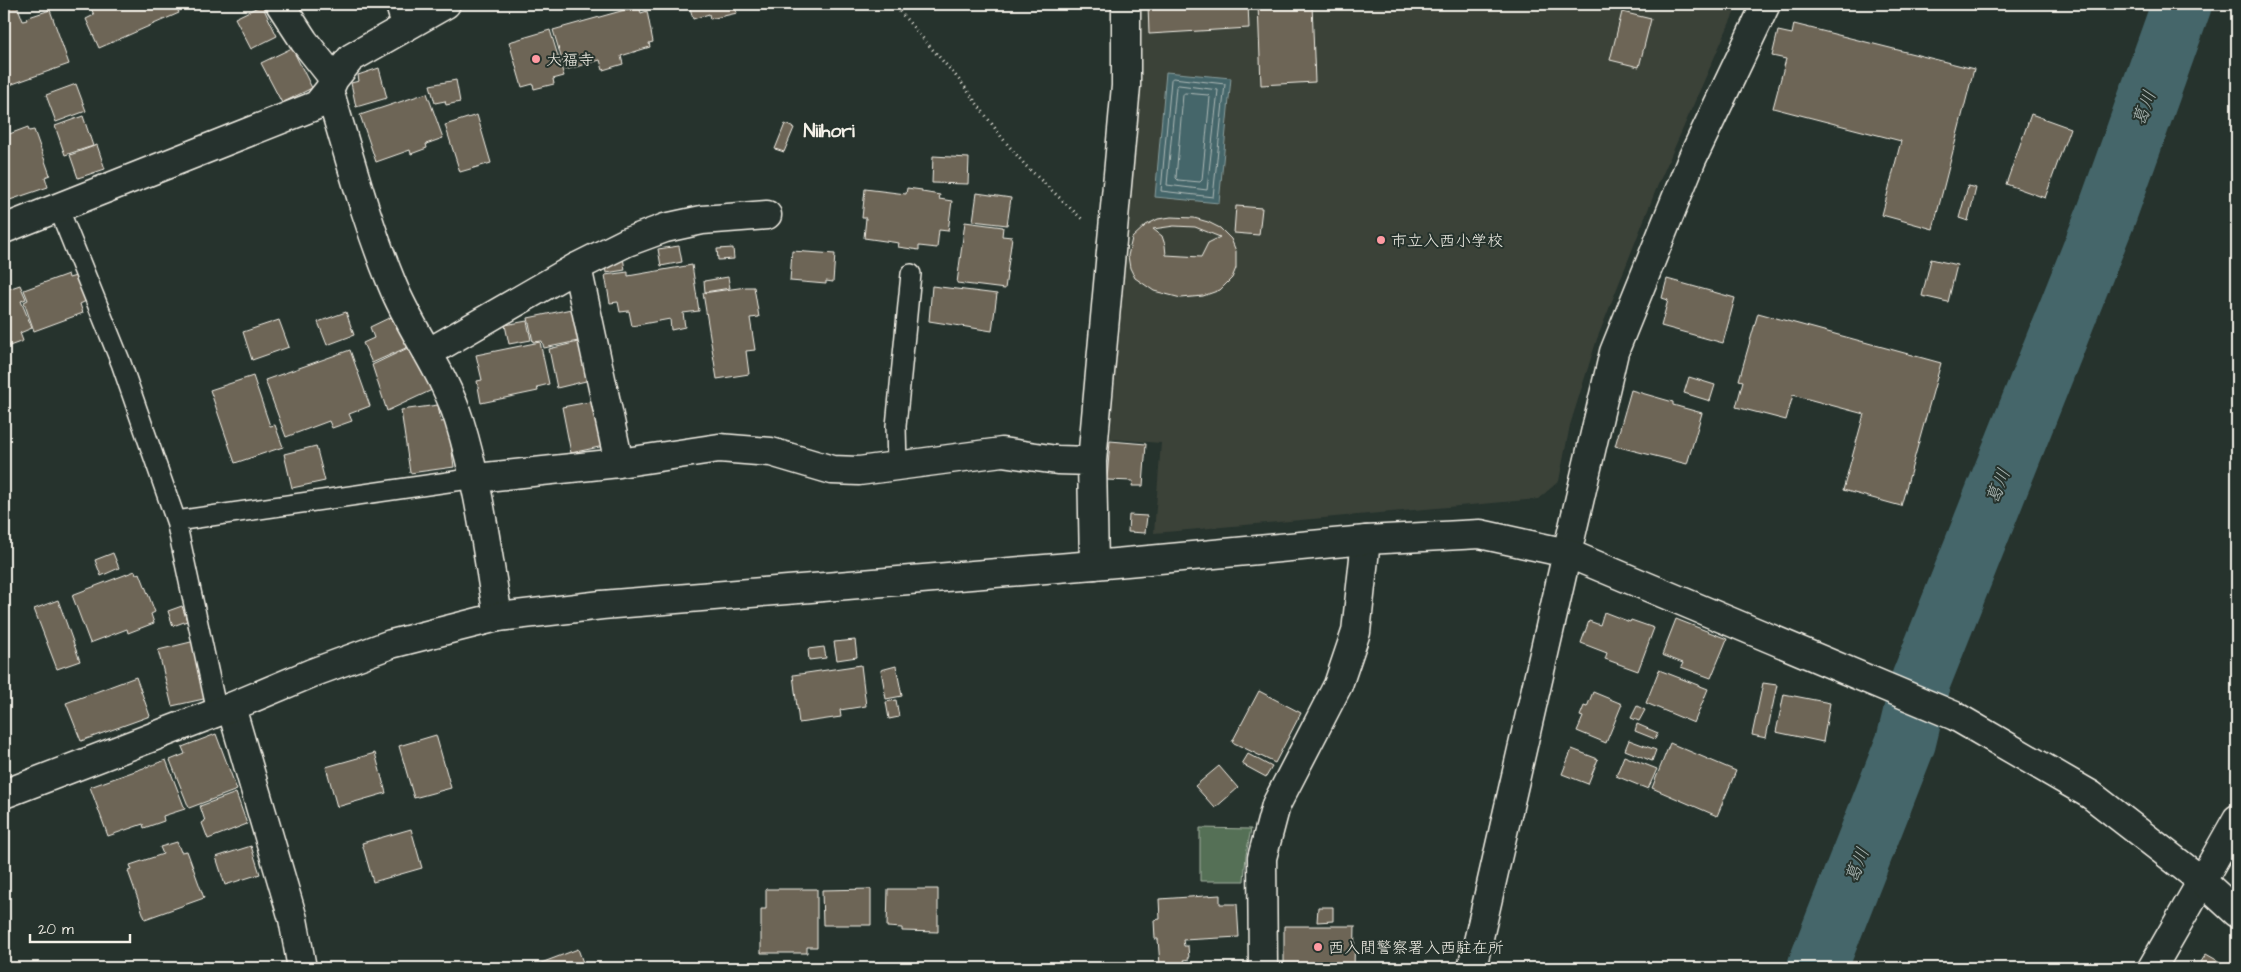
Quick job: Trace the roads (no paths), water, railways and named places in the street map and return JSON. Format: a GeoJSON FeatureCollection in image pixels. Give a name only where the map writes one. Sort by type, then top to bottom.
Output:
{"type":"FeatureCollection","features":[{"type":"Feature","properties":{"kind":"street"},"geometry":{"type":"LineString","coordinates":[[280,4],[331,84],[370,226],[390,278],[458,418],[476,478],[498,617]]}},
{"type":"Feature","properties":{"kind":"street"},"geometry":{"type":"LineString","coordinates":[[4,229],[317,105],[351,58],[398,16],[446,4]]}},
{"type":"Feature","properties":{"kind":"street"},"geometry":{"type":"LineString","coordinates":[[1094,565],[1092,460],[1126,86],[1126,4]]}},
{"type":"Feature","properties":{"kind":"street"},"geometry":{"type":"LineString","coordinates":[[1472,968],[1614,352],[1692,159],[1766,4]]}},
{"type":"Feature","properties":{"kind":"street"},"geometry":{"type":"LineString","coordinates":[[428,353],[576,267],[627,242],[665,228],[702,220],[767,215]]}},
{"type":"Feature","properties":{"kind":"street"},"geometry":{"type":"LineString","coordinates":[[576,267],[619,463]]}},
{"type":"Feature","properties":{"kind":"street"},"geometry":{"type":"LineString","coordinates":[[476,478],[619,463],[719,448],[771,452],[832,470],[859,471],[1002,452],[1057,460],[1092,460]]}},
{"type":"Feature","properties":{"kind":"street"},"geometry":{"type":"LineString","coordinates":[[4,794],[312,673],[391,644],[498,617],[602,604],[1094,565],[1366,540],[1480,534],[1567,554],[1955,716],[2091,795],[2202,881],[2237,913]]}},
{"type":"Feature","properties":{"kind":"street"},"geometry":{"type":"LineString","coordinates":[[1263,968],[1262,858],[1276,805],[1338,685],[1356,632],[1366,540]]}},
{"type":"Feature","properties":{"kind":"street"},"geometry":{"type":"LineString","coordinates":[[224,709],[293,919],[302,968]]}},
{"type":"Feature","properties":{"kind":"street"},"geometry":{"type":"LineString","coordinates":[[2152,968],[2237,820]]}},
{"type":"Feature","properties":{"kind":"lane"},"geometry":{"type":"LineString","coordinates":[[58,208],[121,363],[176,521],[224,709]]}},
{"type":"Feature","properties":{"kind":"lane"},"geometry":{"type":"LineString","coordinates":[[897,467],[896,426],[911,274]]}},
{"type":"Feature","properties":{"kind":"lane"},"geometry":{"type":"LineString","coordinates":[[176,521],[476,478]]}},
{"type":"Feature","properties":{"kind":"water"},"geometry":{"type":"Polygon","coordinates":[[[1166,72],[1231,78],[1219,203],[1155,197],[1166,72]]]}},
{"type":"Feature","properties":{"kind":"waterway","name":"葛川"},"geometry":{"type":"LineString","coordinates":[[1817,968],[1906,742],[1921,680],[2106,216],[2182,4]]}},
{"type":"Feature","properties":{"kind":"place","name":"大福寺"},"geometry":{"type":"Point","coordinates":[536,59]}},
{"type":"Feature","properties":{"kind":"place","name":"市立入西小学校"},"geometry":{"type":"Point","coordinates":[1381,240]}},
{"type":"Feature","properties":{"kind":"place","name":"西入間警察署入西駐在所"},"geometry":{"type":"Point","coordinates":[1318,947]}},
{"type":"Feature","properties":{"kind":"district","name":"Niihori"},"geometry":{"type":"Point","coordinates":[829,130]}}]}
